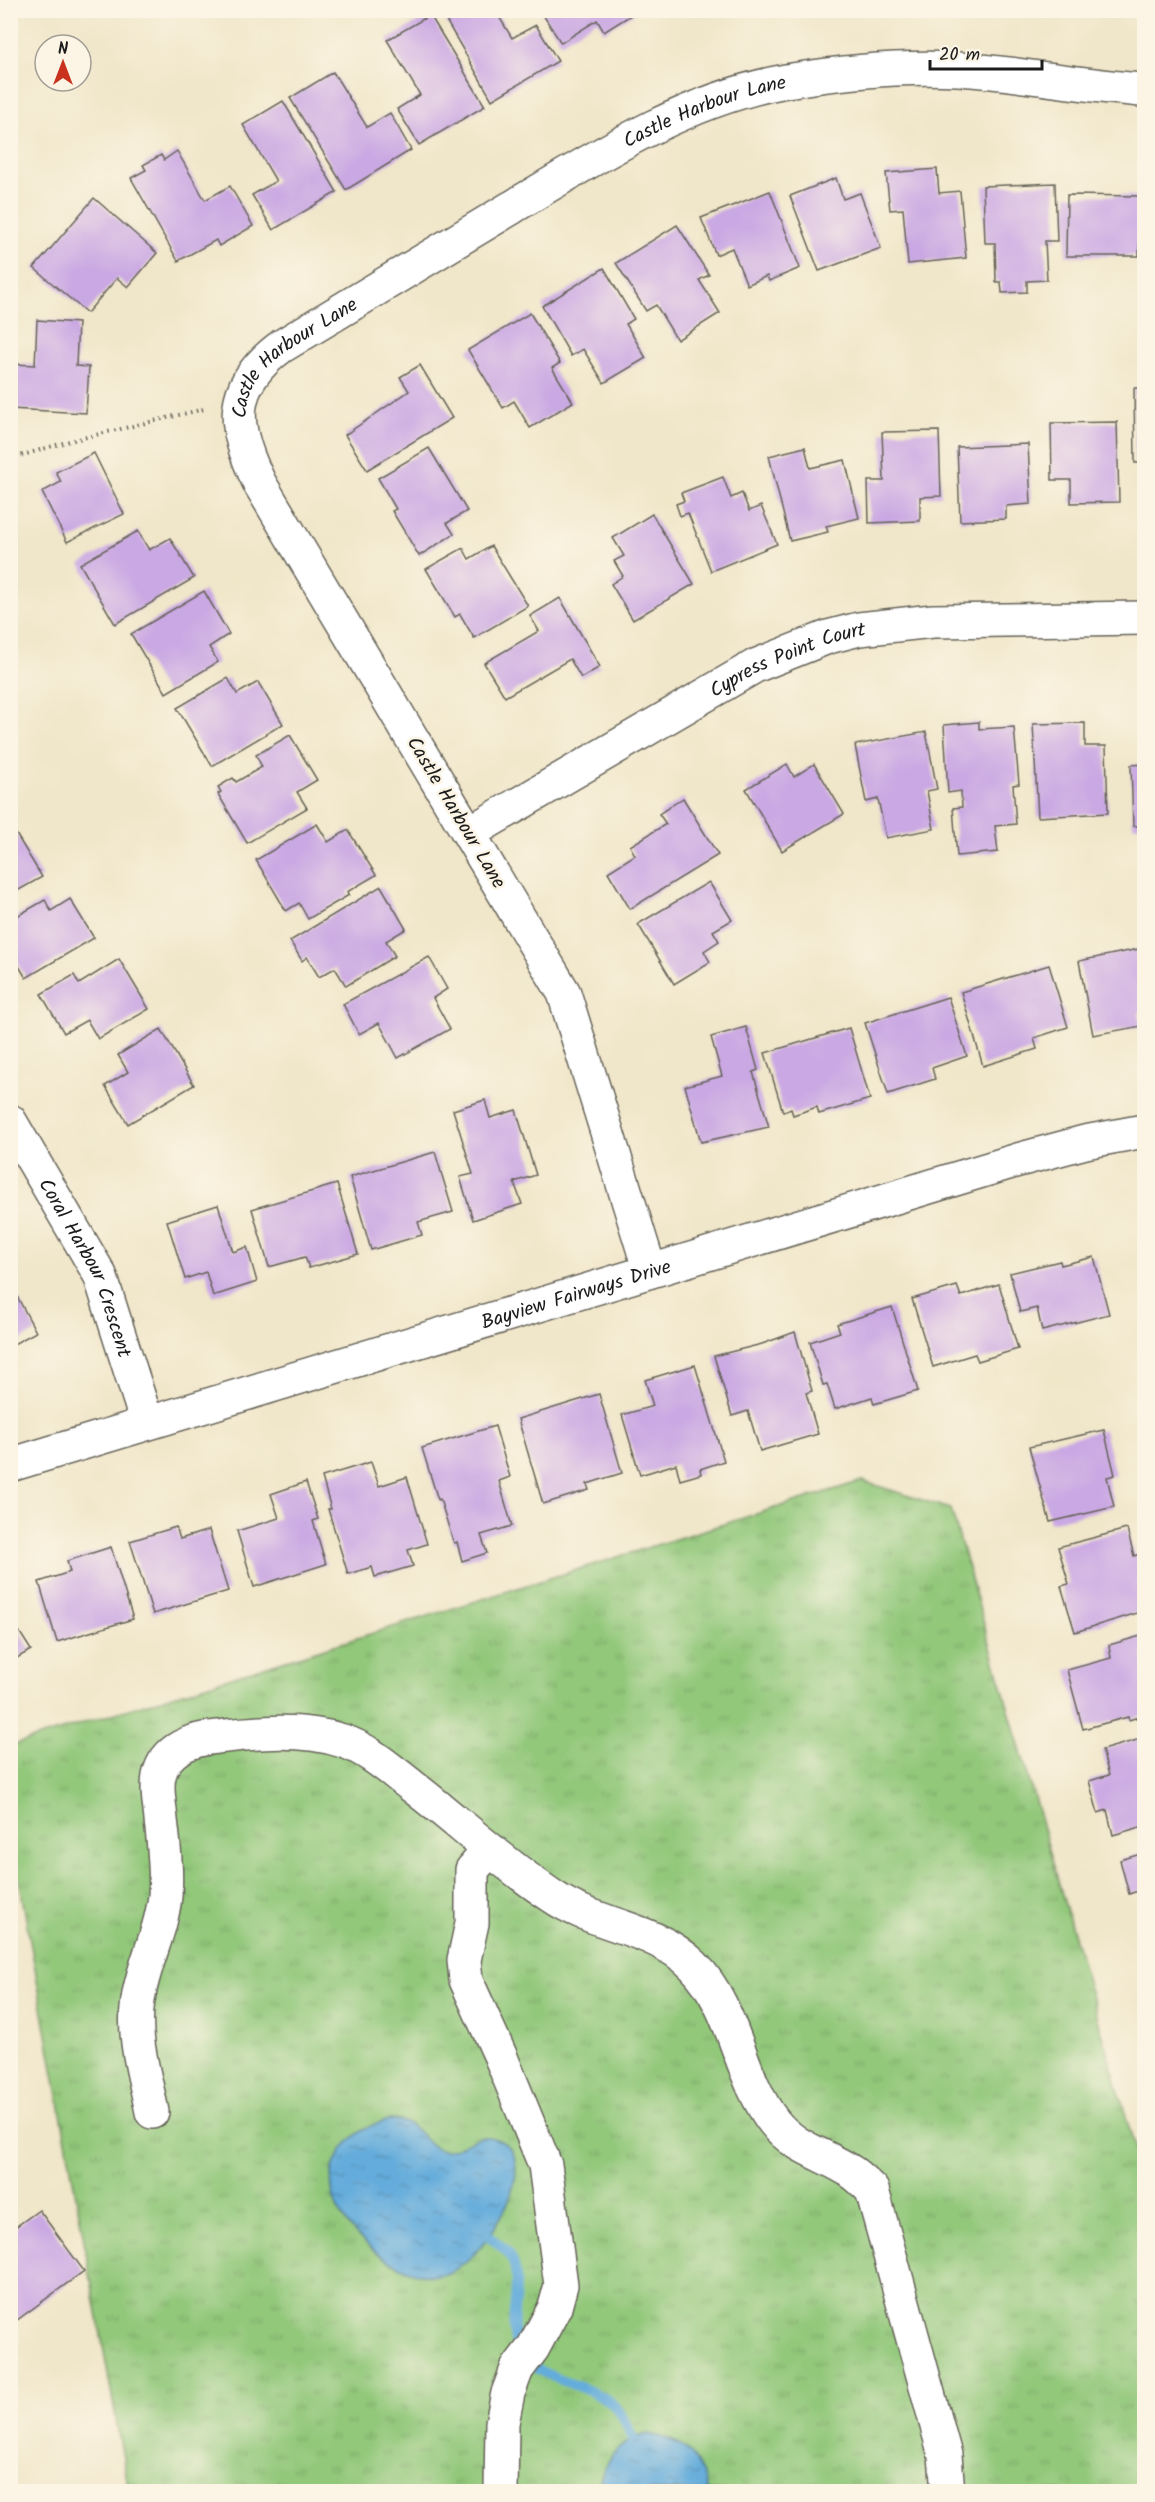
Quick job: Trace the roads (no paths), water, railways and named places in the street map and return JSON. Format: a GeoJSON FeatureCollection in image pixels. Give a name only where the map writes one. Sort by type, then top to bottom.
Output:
{"type":"FeatureCollection","features":[{"type":"Feature","properties":{"kind":"street","name":"Castle Harbour Lane"},"geometry":{"type":"LineString","coordinates":[[650,1271],[571,1009],[557,981],[260,484],[246,456],[239,426],[239,401],[248,380],[262,360],[282,346],[590,161],[659,124],[724,98],[784,81],[836,75],[957,69],[1085,86],[1144,90]]}},
{"type":"Feature","properties":{"kind":"street","name":"Cypress Point Court"},"geometry":{"type":"LineString","coordinates":[[469,833],[755,666],[828,637],[859,629],[933,621],[1144,618]]}},
{"type":"Feature","properties":{"kind":"street","name":"Coral Harbour Crescent"},"geometry":{"type":"LineString","coordinates":[[10,1121],[100,1275],[147,1423]]}},
{"type":"Feature","properties":{"kind":"street","name":"Bayview Fairways Drive"},"geometry":{"type":"LineString","coordinates":[[10,1465],[1018,1160],[1085,1142],[1144,1131]]}},
{"type":"Feature","properties":{"kind":"street"},"geometry":{"type":"LineString","coordinates":[[152,2112],[138,2048],[136,2021],[138,1997],[158,1937],[165,1897],[166,1867],[159,1774],[169,1756],[183,1744],[232,1735],[294,1732],[320,1735],[346,1742],[403,1779],[489,1850],[554,1898],[592,1917],[637,1931],[675,1951],[694,1965],[714,1993],[772,2119],[790,2140],[853,2173],[872,2190],[943,2446],[948,2492]]}},
{"type":"Feature","properties":{"kind":"street"},"geometry":{"type":"LineString","coordinates":[[489,1850],[472,1870],[472,1923],[464,1960],[466,1980],[526,2115],[545,2165],[561,2285],[555,2307],[525,2358],[508,2393],[502,2423],[501,2492]]}},
{"type":"Feature","properties":{"kind":"water"},"geometry":{"type":"Polygon","coordinates":[[[389,2120],[400,2121],[415,2128],[435,2148],[454,2149],[477,2138],[489,2137],[506,2145],[514,2158],[516,2175],[503,2213],[481,2247],[457,2269],[449,2273],[424,2275],[391,2262],[360,2238],[339,2210],[333,2195],[331,2182],[333,2169],[345,2146],[365,2129],[389,2120]]]}},
{"type":"Feature","properties":{"kind":"water"},"geometry":{"type":"Polygon","coordinates":[[[647,2434],[672,2440],[688,2451],[700,2467],[708,2491],[599,2491],[603,2472],[613,2455],[628,2442],[647,2434]]]}},
{"type":"Feature","properties":{"kind":"waterway"},"geometry":{"type":"LineString","coordinates":[[490,2237],[508,2253],[515,2267],[514,2333],[516,2345],[522,2355],[531,2364],[553,2377],[601,2396],[611,2403],[621,2415],[633,2438]]}}]}
